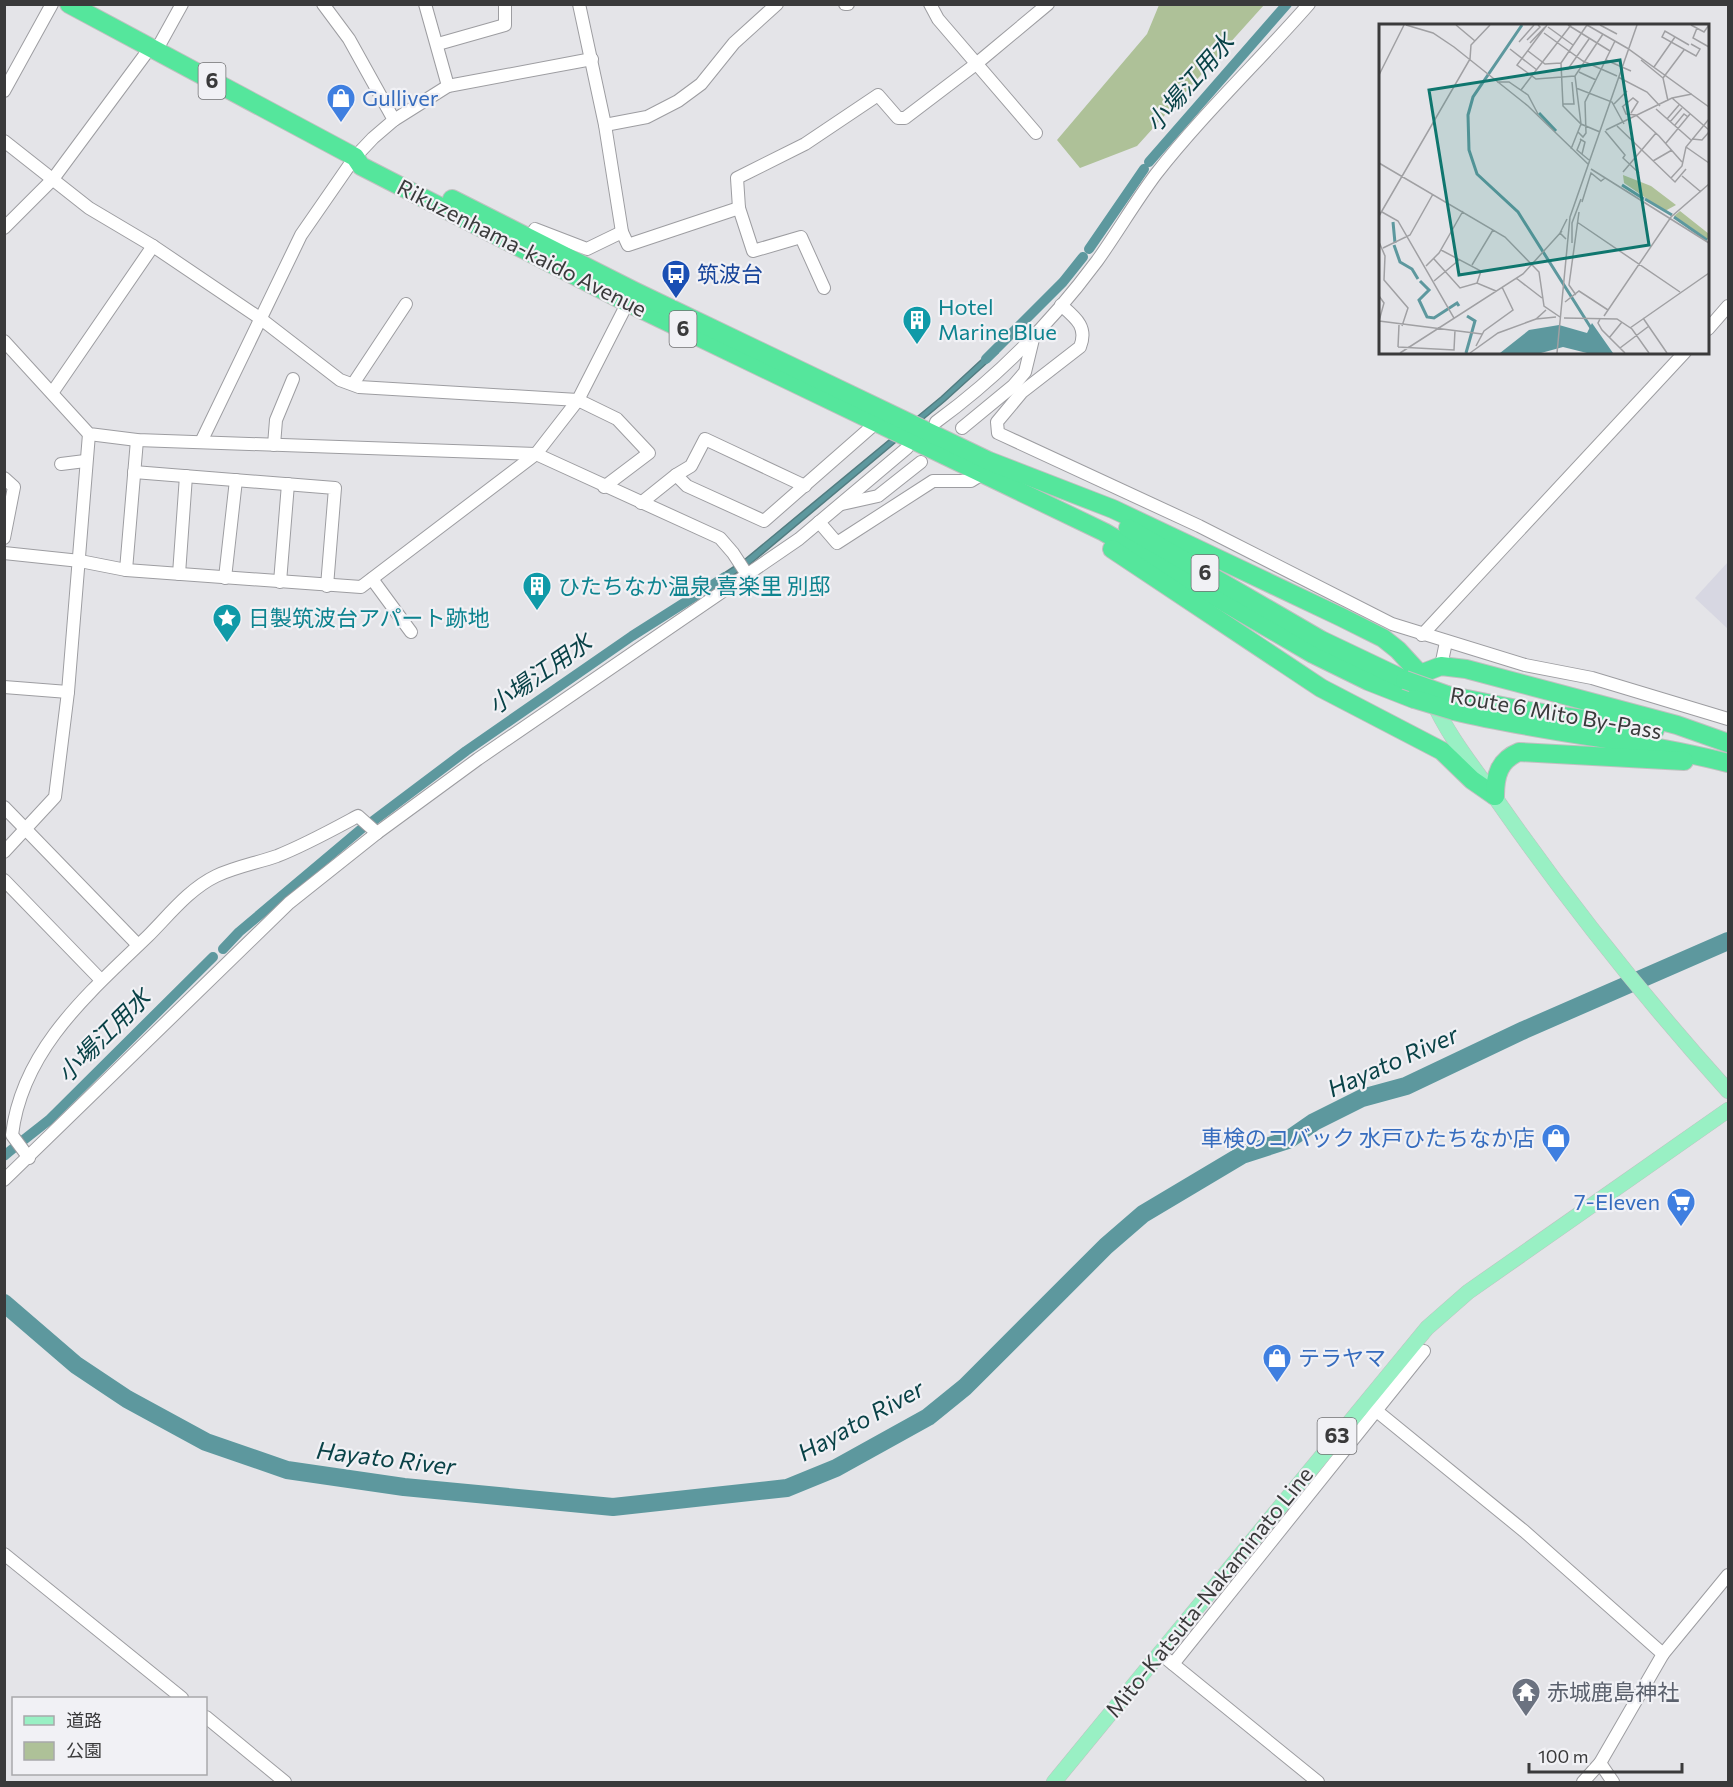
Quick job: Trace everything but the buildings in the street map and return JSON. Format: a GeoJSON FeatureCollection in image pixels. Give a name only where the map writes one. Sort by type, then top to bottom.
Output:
{"type":"FeatureCollection","features":[{"type":"Feature","properties":{"kind":"highway","name":"Rikuzenhama-kaido Avenue"},"geometry":{"type":"LineString","coordinates":[[69,4],[355,157],[362,166],[1017,489]]}},
{"type":"Feature","properties":{"kind":"highway","name":"Rikuzenhama-kaido Avenue"},"geometry":{"type":"LineString","coordinates":[[355,157],[367,156],[529,239],[631,297],[1005,468]]}},
{"type":"Feature","properties":{"kind":"highway"},"geometry":{"type":"LineString","coordinates":[[1005,468],[1113,509],[1387,631],[1412,677],[1441,666],[1466,669],[1677,725],[1728,744]]}},
{"type":"Feature","properties":{"kind":"highway","name":"Route 6 Mito By-Pass"},"geometry":{"type":"LineString","coordinates":[[1005,468],[1146,539],[1331,646],[1412,677],[1450,703],[1514,724],[1674,749],[1728,765]]}},
{"type":"Feature","properties":{"kind":"highway"},"geometry":{"type":"LineString","coordinates":[[1017,489],[1101,541],[1321,688],[1442,751],[1472,780],[1495,796]]}},
{"type":"Feature","properties":{"kind":"highway","name":"Route 6 Mito By-Pass"},"geometry":{"type":"LineString","coordinates":[[1017,489],[1104,532],[1336,666],[1414,699],[1517,709],[1728,744]]}},
{"type":"Feature","properties":{"kind":"highway"},"geometry":{"type":"LineString","coordinates":[[1495,796],[1495,783],[1502,762],[1519,752],[1728,765]]}},
{"type":"Feature","properties":{"kind":"main road"},"geometry":{"type":"LineString","coordinates":[[1412,677],[1616,962],[1728,1091]]}},
{"type":"Feature","properties":{"kind":"main road","name":"Mito-Katsuta-Nakaminato Line"},"geometry":{"type":"LineString","coordinates":[[1054,1782],[1427,1328],[1468,1292],[1728,1110]]}},
{"type":"Feature","properties":{"kind":"street"},"geometry":{"type":"LineString","coordinates":[[4,91],[52,4]]}},
{"type":"Feature","properties":{"kind":"street"},"geometry":{"type":"LineString","coordinates":[[4,228],[52,179],[153,50],[182,4]]}},
{"type":"Feature","properties":{"kind":"street"},"geometry":{"type":"LineString","coordinates":[[322,4],[349,39],[394,120]]}},
{"type":"Feature","properties":{"kind":"street"},"geometry":{"type":"LineString","coordinates":[[425,4],[448,86]]}},
{"type":"Feature","properties":{"kind":"street"},"geometry":{"type":"LineString","coordinates":[[438,44],[505,25],[506,4]]}},
{"type":"Feature","properties":{"kind":"street"},"geometry":{"type":"LineString","coordinates":[[579,4],[605,125],[622,232],[628,245],[739,208]]}},
{"type":"Feature","properties":{"kind":"street"},"geometry":{"type":"LineString","coordinates":[[605,125],[647,117],[678,101],[701,84],[734,43],[777,4]]}},
{"type":"Feature","properties":{"kind":"street"},"geometry":{"type":"LineString","coordinates":[[930,4],[938,19],[1036,133]]}},
{"type":"Feature","properties":{"kind":"street"},"geometry":{"type":"LineString","coordinates":[[824,288],[801,237],[753,251],[739,208],[737,178],[805,144],[878,95],[898,118],[905,118],[976,64],[1048,4]]}},
{"type":"Feature","properties":{"kind":"street"},"geometry":{"type":"LineString","coordinates":[[936,422],[990,381],[1034,338],[1096,262],[1163,167],[1196,127],[1309,4]]}},
{"type":"Feature","properties":{"kind":"street"},"geometry":{"type":"LineString","coordinates":[[201,442],[301,235],[355,157],[394,120],[448,86],[592,58]]}},
{"type":"Feature","properties":{"kind":"street"},"geometry":{"type":"LineString","coordinates":[[4,141],[89,208],[153,246],[261,319],[340,380],[353,384],[578,400],[617,419],[649,453],[604,487]]}},
{"type":"Feature","properties":{"kind":"street"},"geometry":{"type":"LineString","coordinates":[[529,239],[534,229],[587,249],[622,232]]}},
{"type":"Feature","properties":{"kind":"street"},"geometry":{"type":"LineString","coordinates":[[52,393],[153,246]]}},
{"type":"Feature","properties":{"kind":"street"},"geometry":{"type":"LineString","coordinates":[[4,553],[80,561],[126,570],[361,587],[536,454],[578,400],[631,297]]}},
{"type":"Feature","properties":{"kind":"street"},"geometry":{"type":"LineString","coordinates":[[353,384],[406,304]]}},
{"type":"Feature","properties":{"kind":"street"},"geometry":{"type":"LineString","coordinates":[[1061,305],[1083,327],[1084,338],[1080,347],[1022,392],[997,422],[998,433],[1199,526],[1387,631],[1422,635],[1525,665],[1592,678],[1728,718]]}},
{"type":"Feature","properties":{"kind":"street"},"geometry":{"type":"LineString","coordinates":[[1709,327],[1728,306]]}},
{"type":"Feature","properties":{"kind":"street"},"geometry":{"type":"LineString","coordinates":[[962,428],[1013,386],[1025,372],[1034,338]]}},
{"type":"Feature","properties":{"kind":"street"},"geometry":{"type":"LineString","coordinates":[[4,341],[89,434],[137,440],[536,454],[720,538],[733,552],[748,576]]}},
{"type":"Feature","properties":{"kind":"street"},"geometry":{"type":"LineString","coordinates":[[1422,635],[1683,354]]}},
{"type":"Feature","properties":{"kind":"street"},"geometry":{"type":"LineString","coordinates":[[274,445],[276,420],[293,380]]}},
{"type":"Feature","properties":{"kind":"street"},"geometry":{"type":"LineString","coordinates":[[676,475],[687,486],[764,521],[878,422]]}},
{"type":"Feature","properties":{"kind":"street"},"geometry":{"type":"LineString","coordinates":[[4,852],[56,797],[80,561],[85,461],[89,434]]}},
{"type":"Feature","properties":{"kind":"street"},"geometry":{"type":"LineString","coordinates":[[641,503],[691,466],[705,439],[805,486]]}},
{"type":"Feature","properties":{"kind":"street"},"geometry":{"type":"LineString","coordinates":[[126,570],[137,440]]}},
{"type":"Feature","properties":{"kind":"street"},"geometry":{"type":"LineString","coordinates":[[4,1180],[281,911],[377,833],[612,665],[748,576],[819,522],[907,448]]}},
{"type":"Feature","properties":{"kind":"street"},"geometry":{"type":"LineString","coordinates":[[61,464],[85,461]]}},
{"type":"Feature","properties":{"kind":"street"},"geometry":{"type":"LineString","coordinates":[[841,504],[878,496],[921,462]]}},
{"type":"Feature","properties":{"kind":"street"},"geometry":{"type":"LineString","coordinates":[[134,472],[335,488],[333,586]]}},
{"type":"Feature","properties":{"kind":"street"},"geometry":{"type":"LineString","coordinates":[[819,522],[837,543],[933,481],[971,481],[984,473]]}},
{"type":"Feature","properties":{"kind":"street"},"geometry":{"type":"LineString","coordinates":[[178,574],[186,476]]}},
{"type":"Feature","properties":{"kind":"street"},"geometry":{"type":"LineString","coordinates":[[4,478],[14,487],[4,538]]}},
{"type":"Feature","properties":{"kind":"street"},"geometry":{"type":"LineString","coordinates":[[225,578],[236,480]]}},
{"type":"Feature","properties":{"kind":"street"},"geometry":{"type":"LineString","coordinates":[[280,582],[288,484]]}},
{"type":"Feature","properties":{"kind":"street"},"geometry":{"type":"LineString","coordinates":[[372,579],[411,632]]}},
{"type":"Feature","properties":{"kind":"street"},"geometry":{"type":"LineString","coordinates":[[1441,666],[1446,642]]}},
{"type":"Feature","properties":{"kind":"street"},"geometry":{"type":"LineString","coordinates":[[4,687],[68,692]]}},
{"type":"Feature","properties":{"kind":"street"},"geometry":{"type":"LineString","coordinates":[[4,807],[138,945]]}},
{"type":"Feature","properties":{"kind":"street"},"geometry":{"type":"LineString","coordinates":[[29,1158],[12,1135],[14,1120],[31,1072],[73,1009],[100,979],[194,891],[216,876],[278,856],[358,816],[377,833]]}},
{"type":"Feature","properties":{"kind":"street"},"geometry":{"type":"LineString","coordinates":[[4,880],[100,979]]}},
{"type":"Feature","properties":{"kind":"street"},"geometry":{"type":"LineString","coordinates":[[1173,1664],[1424,1351]]}},
{"type":"Feature","properties":{"kind":"street"},"geometry":{"type":"LineString","coordinates":[[1364,1402],[1524,1532],[1663,1654]]}},
{"type":"Feature","properties":{"kind":"street"},"geometry":{"type":"LineString","coordinates":[[4,1554],[181,1697]]}},
{"type":"Feature","properties":{"kind":"street"},"geometry":{"type":"LineString","coordinates":[[1583,1782],[1599,1763],[1663,1654],[1728,1575]]}},
{"type":"Feature","properties":{"kind":"street"},"geometry":{"type":"LineString","coordinates":[[1159,1653],[1318,1782]]}},
{"type":"Feature","properties":{"kind":"street"},"geometry":{"type":"LineString","coordinates":[[207,1718],[285,1782]]}},
{"type":"Feature","properties":{"kind":"street"},"geometry":{"type":"LineString","coordinates":[[1599,1763],[1613,1782]]}},
{"type":"Feature","properties":{"kind":"shaded area"},"geometry":{"type":"Polygon","coordinates":[[[1728,562],[1728,629],[1695,598],[1728,562]]]}},
{"type":"Feature","properties":{"kind":"green space"},"geometry":{"type":"Polygon","coordinates":[[[1159,5],[1264,5],[1137,146],[1080,168],[1057,140],[1147,34],[1159,5]]]}},
{"type":"Feature","properties":{"kind":"water"},"geometry":{"type":"Polygon","coordinates":[[[994,348],[998,353],[945,401],[748,566],[716,586],[712,581],[744,560],[941,397],[994,348]]]}},
{"type":"Feature","properties":{"kind":"waterway","name":"小場江用水"},"geometry":{"type":"LineString","coordinates":[[1149,162],[1287,4]]}},
{"type":"Feature","properties":{"kind":"waterway","name":"小場江用水"},"geometry":{"type":"LineString","coordinates":[[1089,249],[1144,169]]}},
{"type":"Feature","properties":{"kind":"waterway","name":"小場江用水"},"geometry":{"type":"LineString","coordinates":[[986,359],[1063,282],[1083,257]]}},
{"type":"Feature","properties":{"kind":"waterway","name":"小場江用水"},"geometry":{"type":"LineString","coordinates":[[373,821],[466,751],[632,636],[725,577]]}},
{"type":"Feature","properties":{"kind":"waterway","name":"小場江用水"},"geometry":{"type":"LineString","coordinates":[[223,949],[239,932],[366,825]]}},
{"type":"Feature","properties":{"kind":"waterway","name":"Hayato River"},"geometry":{"type":"LineString","coordinates":[[4,1303],[76,1365],[127,1399],[206,1442],[287,1470],[404,1487],[613,1507],[787,1488],[836,1468],[928,1417],[965,1387],[1106,1246],[1143,1214],[1242,1155],[1288,1140],[1314,1122],[1362,1098],[1406,1086],[1524,1030],[1728,941]]}},
{"type":"Feature","properties":{"kind":"waterway","name":"小場江用水"},"geometry":{"type":"LineString","coordinates":[[21,1142],[49,1120],[213,957]]}},
{"type":"Feature","properties":{"kind":"waterway","name":"小場江用水"},"geometry":{"type":"LineString","coordinates":[[4,1156],[16,1146]]}},
{"type":"Feature","properties":{"kind":"place","name":"Gulliver"},"geometry":{"type":"Point","coordinates":[341,124]}},
{"type":"Feature","properties":{"kind":"place","name":"筑波台"},"geometry":{"type":"Point","coordinates":[676,300]}},
{"type":"Feature","properties":{"kind":"place","name":"Hotel Marine Blue"},"geometry":{"type":"Point","coordinates":[917,346]}},
{"type":"Feature","properties":{"kind":"place","name":"ひたちなか温泉 喜楽里 別邸"},"geometry":{"type":"Point","coordinates":[537,612]}},
{"type":"Feature","properties":{"kind":"place","name":"日製筑波台アパート跡地"},"geometry":{"type":"Point","coordinates":[227,644]}},
{"type":"Feature","properties":{"kind":"place","name":"車検のコバック 水戸ひたちなか店"},"geometry":{"type":"Point","coordinates":[1556,1164]}},
{"type":"Feature","properties":{"kind":"place","name":"7-Eleven"},"geometry":{"type":"Point","coordinates":[1681,1228]}},
{"type":"Feature","properties":{"kind":"place","name":"テラヤマ"},"geometry":{"type":"Point","coordinates":[1277,1384]}},
{"type":"Feature","properties":{"kind":"place","name":"赤城鹿島神社"},"geometry":{"type":"Point","coordinates":[1526,1718]}}]}
